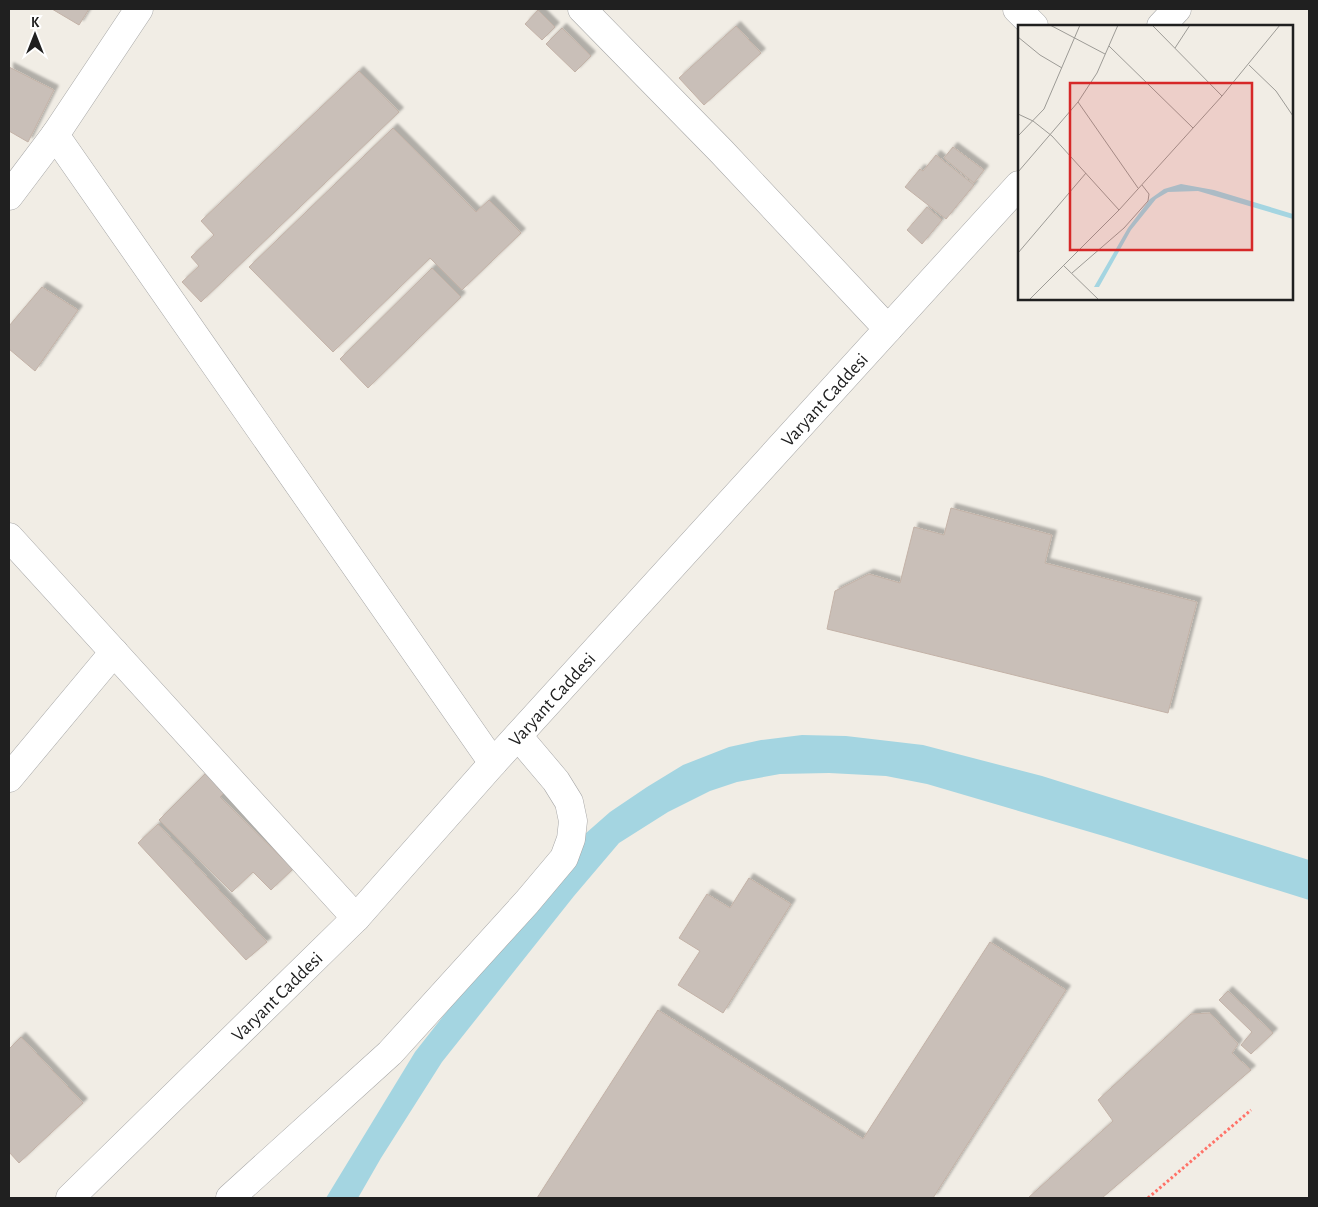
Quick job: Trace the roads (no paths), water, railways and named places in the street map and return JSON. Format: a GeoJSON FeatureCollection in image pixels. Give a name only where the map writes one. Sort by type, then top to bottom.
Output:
{"type":"FeatureCollection","features":[{"type":"Feature","properties":{"kind":"street"},"geometry":{"type":"LineString","coordinates":[[9,196],[55,136],[139,9]]}},
{"type":"Feature","properties":{"kind":"street"},"geometry":{"type":"LineString","coordinates":[[582,9],[721,151],[888,330]]}},
{"type":"Feature","properties":{"kind":"street"},"geometry":{"type":"LineString","coordinates":[[1017,9],[1033,25]]}},
{"type":"Feature","properties":{"kind":"street"},"geometry":{"type":"LineString","coordinates":[[1162,25],[1177,9]]}},
{"type":"Feature","properties":{"kind":"street"},"geometry":{"type":"LineString","coordinates":[[55,136],[493,763]]}},
{"type":"Feature","properties":{"kind":"street","name":"Varyant Caddesi"},"geometry":{"type":"LineString","coordinates":[[70,1198],[356,918],[493,763],[1018,186]]}},
{"type":"Feature","properties":{"kind":"street"},"geometry":{"type":"LineString","coordinates":[[9,537],[356,918]]}},
{"type":"Feature","properties":{"kind":"street"},"geometry":{"type":"LineString","coordinates":[[9,778],[114,652]]}},
{"type":"Feature","properties":{"kind":"street"},"geometry":{"type":"LineString","coordinates":[[230,1198],[390,1053],[527,902],[564,858],[571,840],[573,821],[569,802],[556,781],[518,736]]}},
{"type":"Feature","properties":{"kind":"water"},"geometry":{"type":"Polygon","coordinates":[[[802,735],[846,736],[923,745],[1042,776],[1309,860],[1309,900],[1107,837],[927,784],[886,776],[829,773],[780,774],[737,782],[710,791],[668,812],[619,843],[574,896],[442,1062],[358,1198],[326,1198],[415,1052],[550,880],[577,841],[610,812],[683,765],[729,747],[761,740],[802,735]]]}}]}
